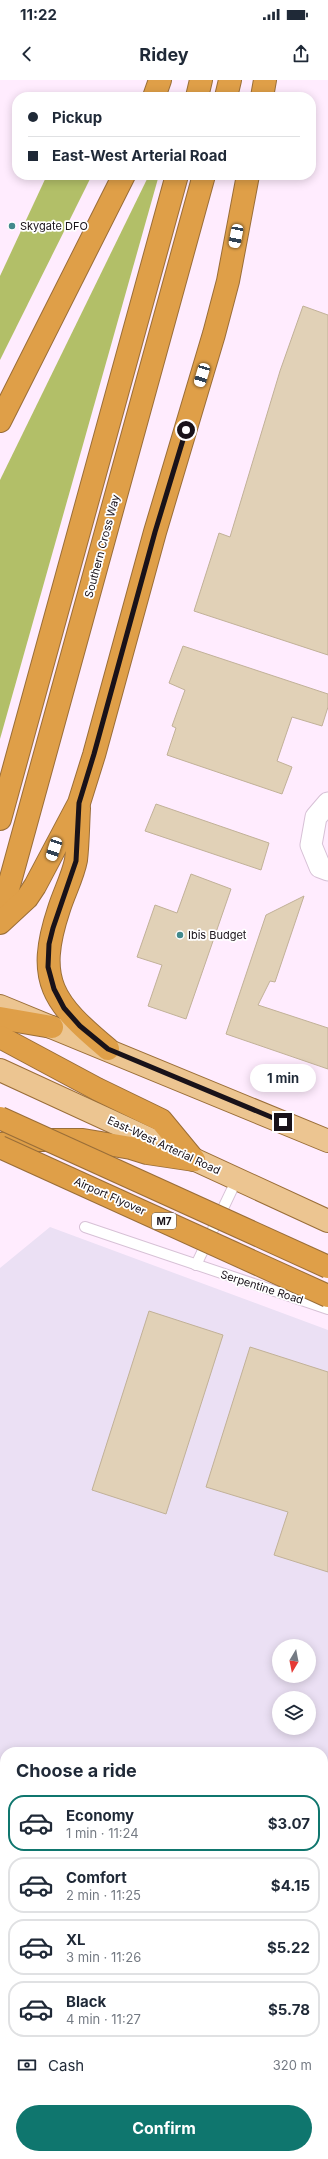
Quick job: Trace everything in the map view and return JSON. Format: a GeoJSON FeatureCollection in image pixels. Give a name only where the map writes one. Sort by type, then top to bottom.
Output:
{"type":"FeatureCollection","features":[{"type":"Feature","properties":{"kind":"highway"},"geometry":{"type":"LineString","coordinates":[[156,92],[160,80]]}},
{"type":"Feature","properties":{"kind":"highway"},"geometry":{"type":"LineString","coordinates":[[198,92],[201,80]]}},
{"type":"Feature","properties":{"kind":"highway"},"geometry":{"type":"LineString","coordinates":[[227,92],[230,80]]}},
{"type":"Feature","properties":{"kind":"highway"},"geometry":{"type":"LineString","coordinates":[[263,92],[265,80]]}},
{"type":"Feature","properties":{"kind":"highway"},"geometry":{"type":"LineString","coordinates":[[0,421],[121,180]]}},
{"type":"Feature","properties":{"kind":"highway"},"geometry":{"type":"LineString","coordinates":[[0,819],[176,180]]}},
{"type":"Feature","properties":{"kind":"highway","name":"Southern Cross Way"},"geometry":{"type":"LineString","coordinates":[[0,918],[203,180]]}},
{"type":"Feature","properties":{"kind":"highway"},"geometry":{"type":"LineString","coordinates":[[0,923],[27,898],[35,886],[79,803],[94,754],[155,532],[214,334],[228,281],[247,180]]}},
{"type":"Feature","properties":{"kind":"highway"},"geometry":{"type":"LineString","coordinates":[[79,803],[76,861],[53,928],[49,944],[48,967],[54,989],[64,1008],[80,1026],[108,1049]]}},
{"type":"Feature","properties":{"kind":"highway"},"geometry":{"type":"LineString","coordinates":[[0,1018],[52,1027]]}},
{"type":"Feature","properties":{"kind":"highway"},"geometry":{"type":"LineString","coordinates":[[0,1037],[96,1089],[162,1120],[194,1160]]}},
{"type":"Feature","properties":{"kind":"highway","name":"M7"},"geometry":{"type":"LineString","coordinates":[[0,1118],[328,1267]]}},
{"type":"Feature","properties":{"kind":"highway"},"geometry":{"type":"LineString","coordinates":[[0,1144],[34,1140],[83,1140],[131,1148],[147,1154],[194,1160]]}},
{"type":"Feature","properties":{"kind":"highway","name":"Airport Flyover"},"geometry":{"type":"LineString","coordinates":[[0,1147],[328,1296]]}},
{"type":"Feature","properties":{"kind":"main road"},"geometry":{"type":"LineString","coordinates":[[0,1006],[108,1049],[328,1141]]}},
{"type":"Feature","properties":{"kind":"main road","name":"East-West Arterial Road"},"geometry":{"type":"LineString","coordinates":[[0,1070],[153,1139],[194,1160],[328,1221]]}},
{"type":"Feature","properties":{"kind":"street"},"geometry":{"type":"LineString","coordinates":[[328,803],[316,816],[311,845],[320,867],[328,870]]}},
{"type":"Feature","properties":{"kind":"lane"},"geometry":{"type":"LineString","coordinates":[[196,1265],[237,1179]]}},
{"type":"Feature","properties":{"kind":"lane","name":"Serpentine Road"},"geometry":{"type":"LineString","coordinates":[[85,1227],[328,1309]]}},
{"type":"Feature","properties":{"kind":"shaded area"},"geometry":{"type":"Polygon","coordinates":[[[50,1227],[328,1330],[328,1747],[0,1747],[0,1268],[50,1227]]]}},
{"type":"Feature","properties":{"kind":"green space"},"geometry":{"type":"Polygon","coordinates":[[[45,180],[90,180],[0,360],[0,276],[45,180]]]}},
{"type":"Feature","properties":{"kind":"green space"},"geometry":{"type":"Polygon","coordinates":[[[147,180],[158,180],[0,739],[0,480],[147,180]]]}},
{"type":"Feature","properties":{"kind":"building"},"geometry":{"type":"Polygon","coordinates":[[[303,306],[328,315],[328,655],[194,611],[219,533],[230,537],[280,371],[303,306]]]}},
{"type":"Feature","properties":{"kind":"building"},"geometry":{"type":"Polygon","coordinates":[[[183,646],[328,694],[328,707],[322,726],[292,717],[277,761],[292,767],[282,794],[167,755],[176,728],[172,726],[185,690],[169,683],[183,646]]]}},
{"type":"Feature","properties":{"kind":"building"},"geometry":{"type":"Polygon","coordinates":[[[156,804],[269,843],[261,870],[145,831],[156,804]]]}},
{"type":"Feature","properties":{"kind":"building","name":"Ibis Budget"},"geometry":{"type":"Polygon","coordinates":[[[191,874],[231,889],[186,1019],[148,1006],[162,965],[137,957],[155,905],[177,913],[191,874]]]}},
{"type":"Feature","properties":{"kind":"building"},"geometry":{"type":"Polygon","coordinates":[[[304,896],[275,982],[270,981],[258,1005],[328,1028],[328,1069],[226,1034],[266,915],[304,896]]]}},
{"type":"Feature","properties":{"kind":"building"},"geometry":{"type":"Polygon","coordinates":[[[149,1311],[223,1335],[166,1514],[92,1490],[149,1311]]]}},
{"type":"Feature","properties":{"kind":"building"},"geometry":{"type":"Polygon","coordinates":[[[250,1347],[328,1372],[328,1572],[274,1555],[288,1512],[206,1487],[250,1347]]]}},
{"type":"Feature","properties":{"kind":"place","name":"Skygate DFO"},"geometry":{"type":"Point","coordinates":[12,226]}},
{"type":"Feature","properties":{"kind":"place","name":"Ibis Budget"},"geometry":{"type":"Point","coordinates":[180,935]}},
{"type":"Feature","properties":{"kind":"route"},"geometry":{"type":"LineString","coordinates":[[186,430],[155,532],[94,754],[79,803],[76,861],[53,928],[49,944],[48,967],[54,989],[64,1008],[80,1026],[108,1049],[174,1078],[283,1122]]}}]}
